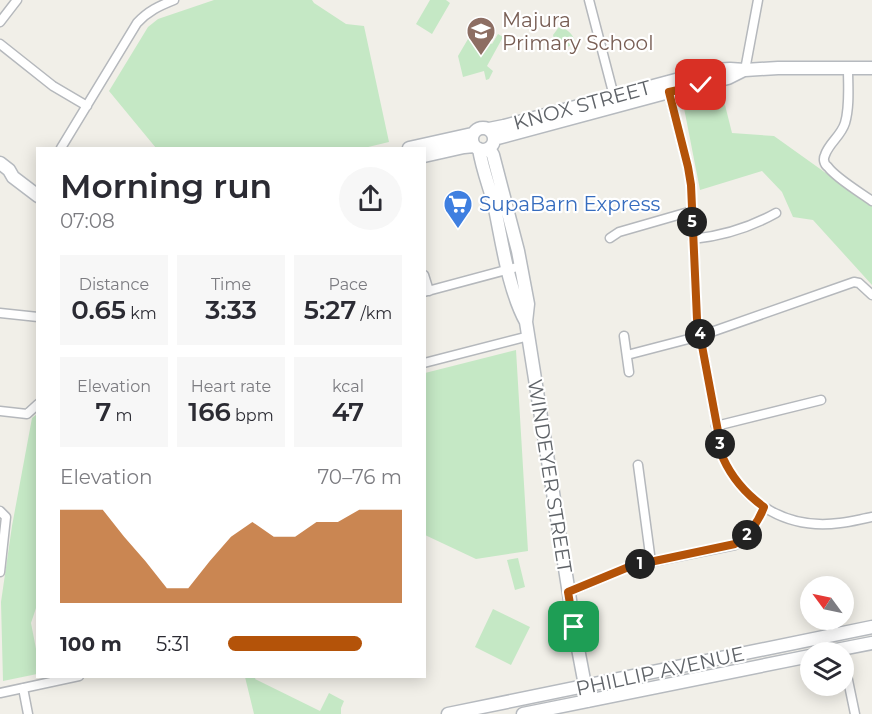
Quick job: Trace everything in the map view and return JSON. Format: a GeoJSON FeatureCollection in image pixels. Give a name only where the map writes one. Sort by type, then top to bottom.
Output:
{"type":"FeatureCollection","features":[{"type":"Feature","properties":{"kind":"street"},"geometry":{"type":"LineString","coordinates":[[0,21],[16,0]]}},
{"type":"Feature","properties":{"kind":"street"},"geometry":{"type":"LineString","coordinates":[[62,147],[137,23],[154,8],[174,0]]}},
{"type":"Feature","properties":{"kind":"street"},"geometry":{"type":"LineString","coordinates":[[589,0],[616,101]]}},
{"type":"Feature","properties":{"kind":"street"},"geometry":{"type":"LineString","coordinates":[[745,70],[758,0]]}},
{"type":"Feature","properties":{"kind":"street"},"geometry":{"type":"LineString","coordinates":[[0,45],[53,86],[87,106]]}},
{"type":"Feature","properties":{"kind":"street"},"geometry":{"type":"LineString","coordinates":[[848,68],[848,102],[845,122],[824,156],[825,163],[831,171],[872,201]]}},
{"type":"Feature","properties":{"kind":"street","name":"KNOX STREET"},"geometry":{"type":"LineString","coordinates":[[426,156],[464,147],[667,87],[713,70],[872,68]]}},
{"type":"Feature","properties":{"kind":"street"},"geometry":{"type":"LineString","coordinates":[[667,87],[688,167],[697,319],[716,426],[723,458],[729,471],[764,507],[800,523],[840,523],[872,517]]}},
{"type":"Feature","properties":{"kind":"street","name":"KNOX STREET"},"geometry":{"type":"LineString","coordinates":[[414,147],[457,138],[483,141]]}},
{"type":"Feature","properties":{"kind":"street","name":"WINDEYER STREET"},"geometry":{"type":"LineString","coordinates":[[483,141],[493,155],[521,266],[528,304],[526,322]]}},
{"type":"Feature","properties":{"kind":"street","name":"WINDEYER STREET"},"geometry":{"type":"LineString","coordinates":[[483,141],[491,194],[508,270],[529,336],[568,592],[588,701]]}},
{"type":"Feature","properties":{"kind":"street"},"geometry":{"type":"LineString","coordinates":[[0,163],[9,170],[13,177]]}},
{"type":"Feature","properties":{"kind":"street"},"geometry":{"type":"LineString","coordinates":[[0,171],[36,192]]}},
{"type":"Feature","properties":{"kind":"street"},"geometry":{"type":"LineString","coordinates":[[610,238],[619,232],[692,211]]}},
{"type":"Feature","properties":{"kind":"street"},"geometry":{"type":"LineString","coordinates":[[693,238],[706,237],[757,224],[776,213]]}},
{"type":"Feature","properties":{"kind":"street"},"geometry":{"type":"LineString","coordinates":[[427,291],[521,266]]}},
{"type":"Feature","properties":{"kind":"street"},"geometry":{"type":"LineString","coordinates":[[627,355],[700,336],[854,282],[859,283],[872,295]]}},
{"type":"Feature","properties":{"kind":"street"},"geometry":{"type":"LineString","coordinates":[[0,313],[36,317]]}},
{"type":"Feature","properties":{"kind":"street"},"geometry":{"type":"LineString","coordinates":[[426,362],[529,336]]}},
{"type":"Feature","properties":{"kind":"street"},"geometry":{"type":"LineString","coordinates":[[624,336],[629,372]]}},
{"type":"Feature","properties":{"kind":"street"},"geometry":{"type":"LineString","coordinates":[[716,426],[821,400]]}},
{"type":"Feature","properties":{"kind":"street"},"geometry":{"type":"LineString","coordinates":[[0,411],[27,414],[36,406]]}},
{"type":"Feature","properties":{"kind":"street"},"geometry":{"type":"LineString","coordinates":[[638,465],[651,562]]}},
{"type":"Feature","properties":{"kind":"street"},"geometry":{"type":"LineString","coordinates":[[568,592],[631,566],[735,544],[754,527],[764,507]]}},
{"type":"Feature","properties":{"kind":"street"},"geometry":{"type":"LineString","coordinates":[[0,511],[6,517],[0,572]]}},
{"type":"Feature","properties":{"kind":"street","name":"PHILLIP AVENUE"},"geometry":{"type":"LineString","coordinates":[[448,714],[484,710],[872,627]]}},
{"type":"Feature","properties":{"kind":"street"},"geometry":{"type":"LineString","coordinates":[[838,634],[840,642]]}},
{"type":"Feature","properties":{"kind":"street"},"geometry":{"type":"LineString","coordinates":[[854,649],[872,643]]}},
{"type":"Feature","properties":{"kind":"street","name":"PHILLIP AVENUE"},"geometry":{"type":"LineString","coordinates":[[523,714],[800,658]]}},
{"type":"Feature","properties":{"kind":"street"},"geometry":{"type":"LineString","coordinates":[[0,693],[70,678]]}},
{"type":"Feature","properties":{"kind":"street"},"geometry":{"type":"LineString","coordinates":[[22,688],[28,714]]}},
{"type":"Feature","properties":{"kind":"street"},"geometry":{"type":"LineString","coordinates":[[851,696],[855,714]]}},
{"type":"Feature","properties":{"kind":"green space"},"geometry":{"type":"Polygon","coordinates":[[[214,0],[312,0],[346,24],[364,26],[389,142],[368,147],[155,147],[109,91],[148,27],[158,19],[214,0]]]}},
{"type":"Feature","properties":{"kind":"green space"},"geometry":{"type":"Polygon","coordinates":[[[430,0],[446,0],[450,3],[432,34],[416,24],[430,0]]]}},
{"type":"Feature","properties":{"kind":"green space"},"geometry":{"type":"Polygon","coordinates":[[[478,22],[483,25],[478,36],[492,44],[498,34],[503,37],[487,66],[493,71],[486,80],[484,71],[463,77],[458,56],[478,22]]]}},
{"type":"Feature","properties":{"kind":"green space"},"geometry":{"type":"Polygon","coordinates":[[[559,27],[567,30],[574,38],[575,41],[569,47],[559,46],[554,39],[553,35],[559,27]]]}},
{"type":"Feature","properties":{"kind":"green space"},"geometry":{"type":"Polygon","coordinates":[[[722,93],[732,133],[774,136],[872,206],[872,285],[813,220],[793,217],[782,192],[762,171],[700,190],[684,108],[689,103],[722,93]]]}},
{"type":"Feature","properties":{"kind":"green space"},"geometry":{"type":"Polygon","coordinates":[[[516,350],[528,551],[476,559],[426,535],[426,373],[516,350]]]}},
{"type":"Feature","properties":{"kind":"green space"},"geometry":{"type":"Polygon","coordinates":[[[36,415],[36,608],[31,623],[36,649],[36,674],[3,681],[1,602],[32,418],[36,415]]]}},
{"type":"Feature","properties":{"kind":"green space"},"geometry":{"type":"Polygon","coordinates":[[[518,558],[525,587],[515,590],[507,560],[518,558]]]}},
{"type":"Feature","properties":{"kind":"green space"},"geometry":{"type":"Polygon","coordinates":[[[493,609],[530,627],[511,665],[475,647],[493,609]]]}},
{"type":"Feature","properties":{"kind":"green space"},"geometry":{"type":"Polygon","coordinates":[[[245,678],[256,678],[320,711],[329,693],[344,701],[341,714],[254,714],[245,678]]]}},
{"type":"Feature","properties":{"kind":"place","name":"Majura Primary School"},"geometry":{"type":"Point","coordinates":[481,56]}},
{"type":"Feature","properties":{"kind":"place","name":"SupaBarn Express"},"geometry":{"type":"Point","coordinates":[458,230]}},
{"type":"Feature","properties":{"kind":"route"},"geometry":{"type":"LineString","coordinates":[[574,627],[568,592],[631,566],[735,544],[754,527],[764,507],[739,484],[723,458],[697,319],[691,185],[669,92],[701,85]]}}]}
